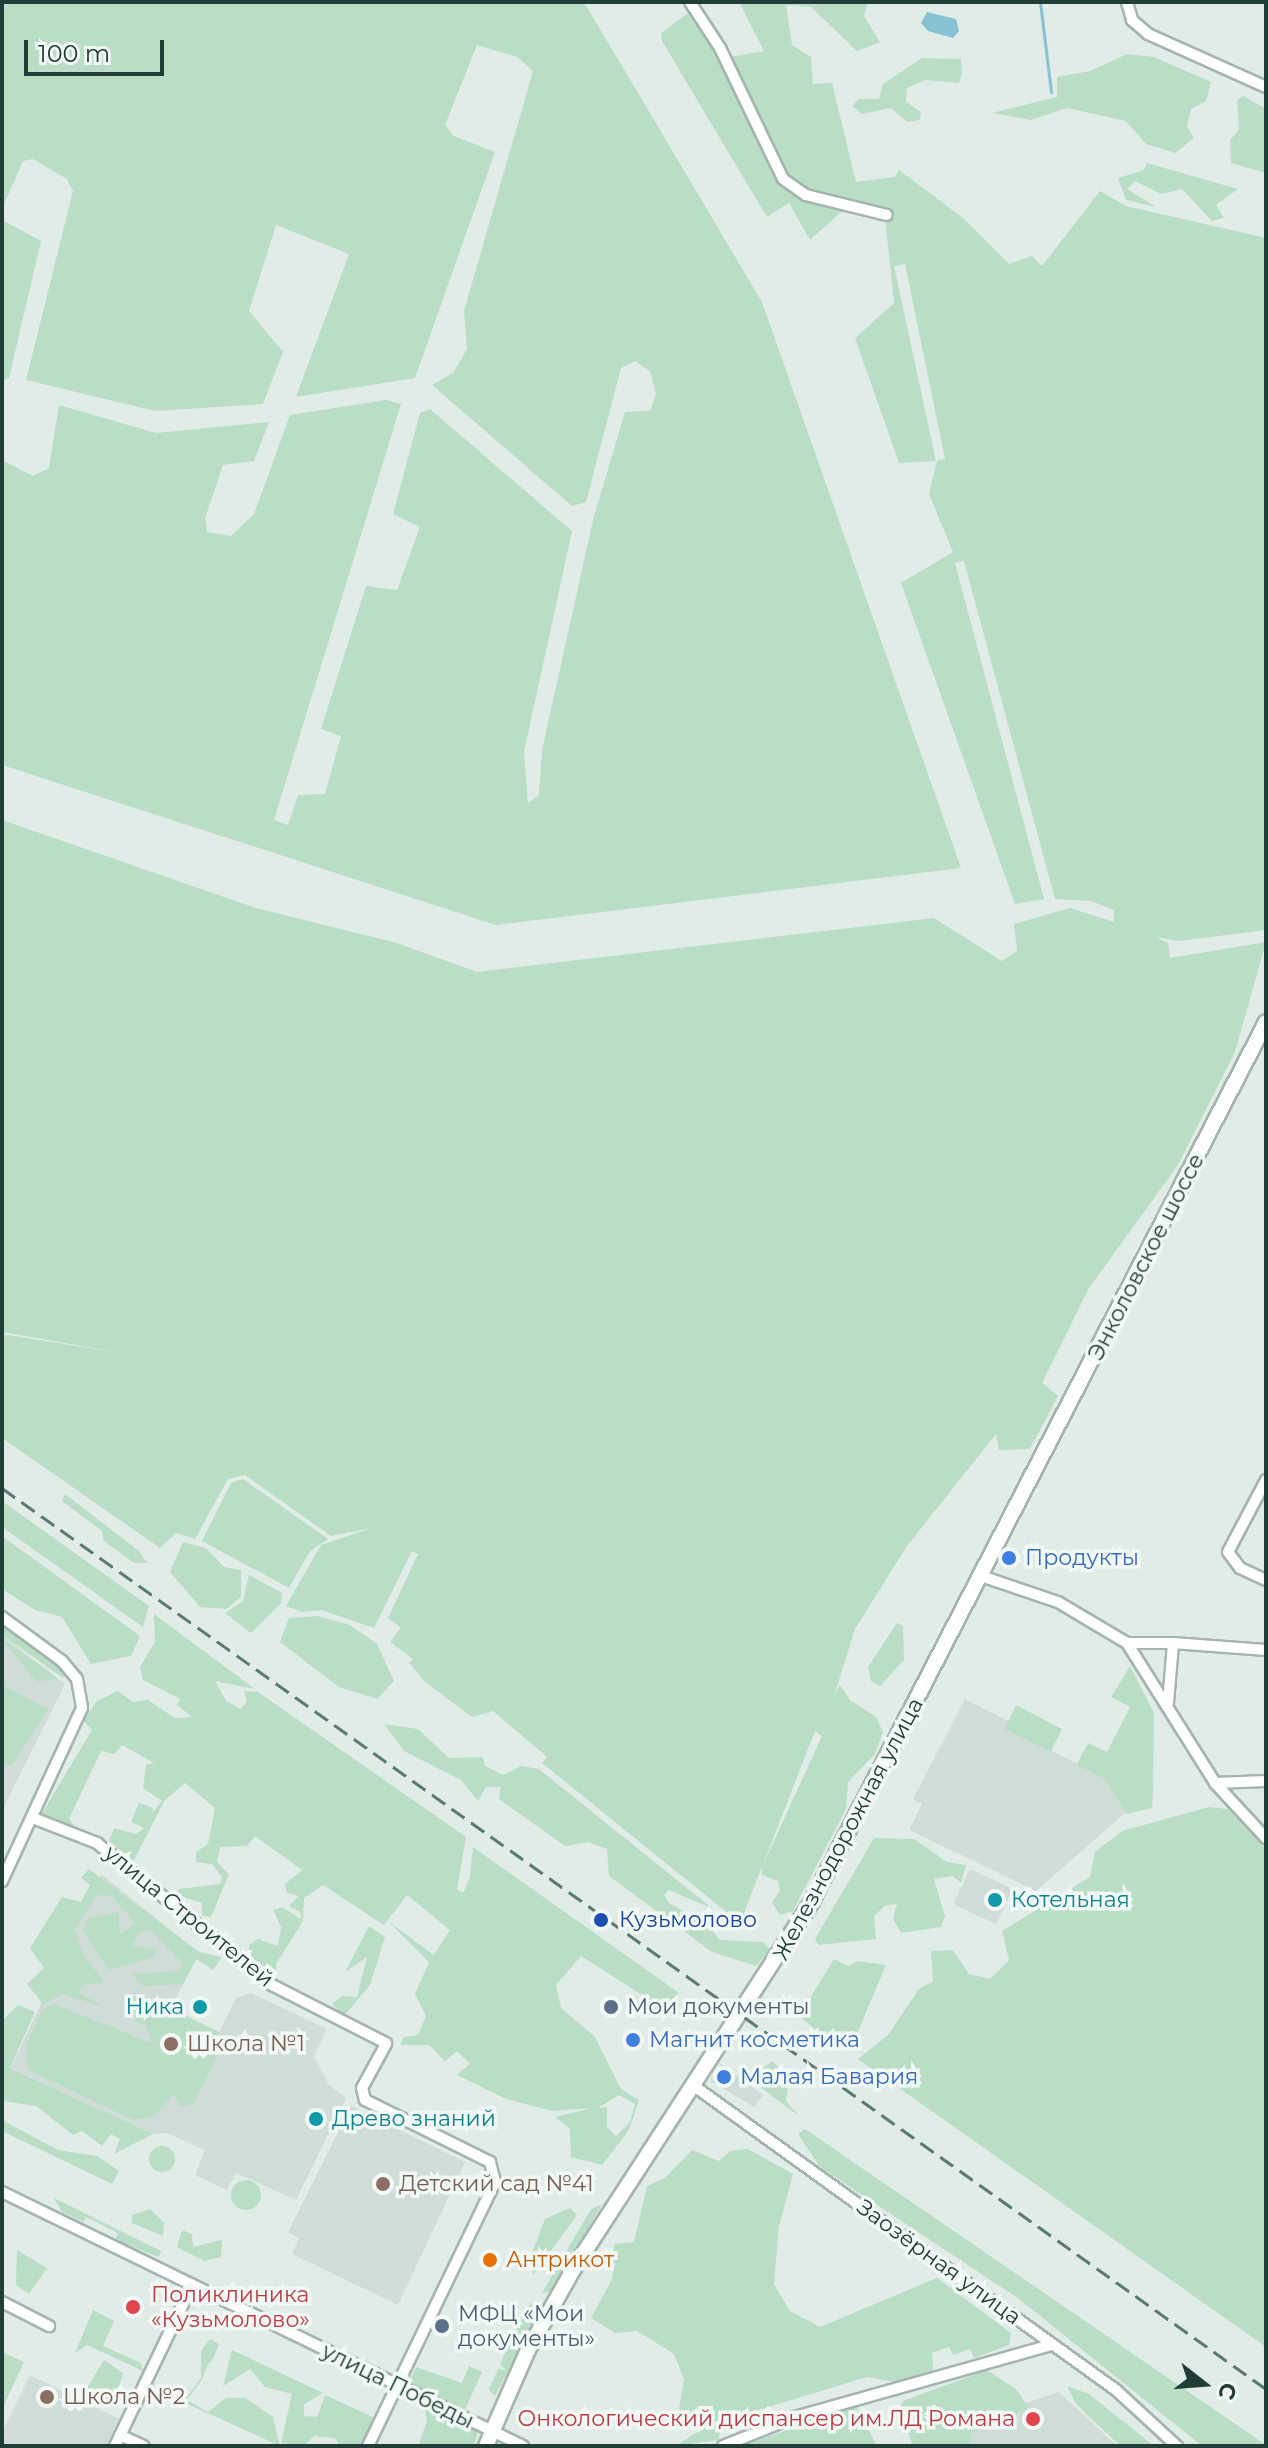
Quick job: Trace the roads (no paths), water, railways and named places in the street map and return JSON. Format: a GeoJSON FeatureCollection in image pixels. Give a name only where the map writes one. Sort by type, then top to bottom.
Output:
{"type":"FeatureCollection","features":[{"type":"Feature","properties":{"kind":"main road","name":"Энколовское шоссе"},"geometry":{"type":"LineString","coordinates":[[1024,1492],[1266,1022]]}},
{"type":"Feature","properties":{"kind":"main road","name":"Железнодорожная улица"},"geometry":{"type":"LineString","coordinates":[[490,2439],[551,2306],[791,1938],[1024,1492]]}},
{"type":"Feature","properties":{"kind":"street"},"geometry":{"type":"LineString","coordinates":[[690,2],[720,48],[783,179],[806,195],[887,215]]}},
{"type":"Feature","properties":{"kind":"street"},"geometry":{"type":"LineString","coordinates":[[1127,2],[1132,20],[1148,34],[1266,87]]}},
{"type":"Feature","properties":{"kind":"street"},"geometry":{"type":"LineString","coordinates":[[1266,1480],[1228,1552],[1240,1568],[1266,1580]]}},
{"type":"Feature","properties":{"kind":"street"},"geometry":{"type":"LineString","coordinates":[[981,1576],[1058,1602],[1127,1643],[1168,1703],[1215,1783],[1266,1838]]}},
{"type":"Feature","properties":{"kind":"street"},"geometry":{"type":"LineString","coordinates":[[2,1617],[62,1661],[77,1679],[82,1708],[2,1881]]}},
{"type":"Feature","properties":{"kind":"street"},"geometry":{"type":"LineString","coordinates":[[1127,1643],[1266,1650]]}},
{"type":"Feature","properties":{"kind":"street"},"geometry":{"type":"LineString","coordinates":[[1168,1703],[1173,1643]]}},
{"type":"Feature","properties":{"kind":"street"},"geometry":{"type":"LineString","coordinates":[[1215,1783],[1266,1781]]}},
{"type":"Feature","properties":{"kind":"street","name":"улица Строителей"},"geometry":{"type":"LineString","coordinates":[[33,1818],[97,1843],[272,1985],[386,2043],[362,2088],[365,2100],[490,2162],[495,2182],[397,2386]]}},
{"type":"Feature","properties":{"kind":"street","name":"Заозёрная улица"},"geometry":{"type":"LineString","coordinates":[[694,2086],[1116,2390],[1177,2446]]}},
{"type":"Feature","properties":{"kind":"street","name":"улица Победы"},"geometry":{"type":"LineString","coordinates":[[2,2192],[397,2386],[490,2439],[523,2446]]}},
{"type":"Feature","properties":{"kind":"street"},"geometry":{"type":"LineString","coordinates":[[115,2446],[192,2285]]}},
{"type":"Feature","properties":{"kind":"street"},"geometry":{"type":"LineString","coordinates":[[2,2302],[49,2326]]}},
{"type":"Feature","properties":{"kind":"street"},"geometry":{"type":"LineString","coordinates":[[723,2446],[795,2417],[1052,2345]]}},
{"type":"Feature","properties":{"kind":"street"},"geometry":{"type":"LineString","coordinates":[[368,2446],[397,2386]]}},
{"type":"Feature","properties":{"kind":"street"},"geometry":{"type":"LineString","coordinates":[[120,2435],[144,2446]]}},
{"type":"Feature","properties":{"kind":"water"},"geometry":{"type":"Polygon","coordinates":[[[927,12],[956,19],[959,31],[953,38],[928,31],[921,23],[927,12]]]}},
{"type":"Feature","properties":{"kind":"waterway"},"geometry":{"type":"LineString","coordinates":[[1040,2],[1051,92]]}},
{"type":"Feature","properties":{"kind":"railway"},"geometry":{"type":"LineString","coordinates":[[2,1488],[1266,2389]]}},
{"type":"Feature","properties":{"kind":"place","name":"Продукты"},"geometry":{"type":"Point","coordinates":[1009,1558]}},
{"type":"Feature","properties":{"kind":"place","name":"Котельная"},"geometry":{"type":"Point","coordinates":[995,1900]}},
{"type":"Feature","properties":{"kind":"place","name":"Кузьмолово"},"geometry":{"type":"Point","coordinates":[601,1920]}},
{"type":"Feature","properties":{"kind":"place","name":"Ника"},"geometry":{"type":"Point","coordinates":[200,2007]}},
{"type":"Feature","properties":{"kind":"place","name":"Мои документы"},"geometry":{"type":"Point","coordinates":[611,2007]}},
{"type":"Feature","properties":{"kind":"place","name":"Магнит косметика"},"geometry":{"type":"Point","coordinates":[633,2040]}},
{"type":"Feature","properties":{"kind":"place","name":"Школа №1"},"geometry":{"type":"Point","coordinates":[171,2044]}},
{"type":"Feature","properties":{"kind":"place","name":"Малая Бавария"},"geometry":{"type":"Point","coordinates":[724,2077]}},
{"type":"Feature","properties":{"kind":"place","name":"Древо знаний"},"geometry":{"type":"Point","coordinates":[316,2119]}},
{"type":"Feature","properties":{"kind":"place","name":"Детский сад №41"},"geometry":{"type":"Point","coordinates":[383,2184]}},
{"type":"Feature","properties":{"kind":"place","name":"Антрикот"},"geometry":{"type":"Point","coordinates":[490,2260]}},
{"type":"Feature","properties":{"kind":"place","name":"Поликлиника «Кузьмолово»"},"geometry":{"type":"Point","coordinates":[133,2307]}},
{"type":"Feature","properties":{"kind":"place","name":"МФЦ «Мои документы»"},"geometry":{"type":"Point","coordinates":[442,2326]}},
{"type":"Feature","properties":{"kind":"place","name":"Школа №2"},"geometry":{"type":"Point","coordinates":[47,2397]}},
{"type":"Feature","properties":{"kind":"place","name":"Онкологический диспансер им.ЛД Романа"},"geometry":{"type":"Point","coordinates":[1033,2419]}}]}
